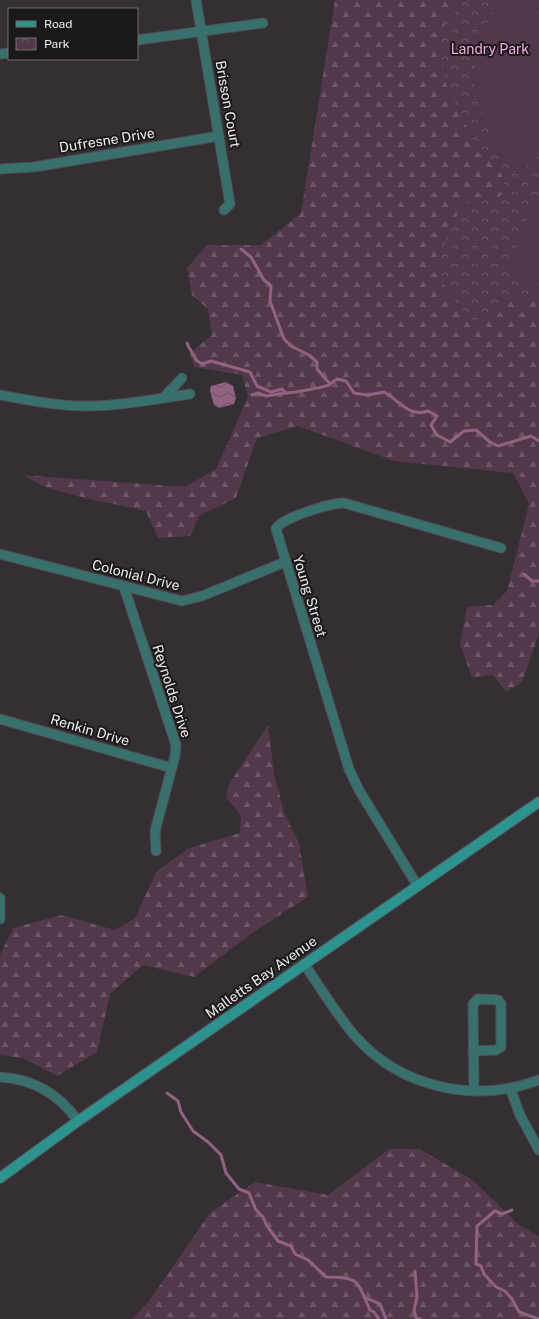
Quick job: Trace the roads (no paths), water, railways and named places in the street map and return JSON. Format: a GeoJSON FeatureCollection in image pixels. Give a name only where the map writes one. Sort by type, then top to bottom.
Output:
{"type":"FeatureCollection","features":[{"type":"Feature","properties":{"kind":"street","name":"Brisson Court"},"geometry":{"type":"LineString","coordinates":[[196,0],[230,204],[224,210]]}},
{"type":"Feature","properties":{"kind":"street"},"geometry":{"type":"LineString","coordinates":[[138,40],[263,23]]}},
{"type":"Feature","properties":{"kind":"street","name":"Dufresne Drive"},"geometry":{"type":"LineString","coordinates":[[0,170],[34,166],[219,136]]}},
{"type":"Feature","properties":{"kind":"street"},"geometry":{"type":"LineString","coordinates":[[163,398],[182,378]]}},
{"type":"Feature","properties":{"kind":"street"},"geometry":{"type":"LineString","coordinates":[[0,395],[54,404],[85,406],[117,404],[190,394]]}},
{"type":"Feature","properties":{"kind":"street","name":"Young Street"},"geometry":{"type":"LineString","coordinates":[[417,885],[359,790],[349,769],[276,532],[277,526],[283,521],[338,503],[353,505],[500,548]]}},
{"type":"Feature","properties":{"kind":"street","name":"Colonial Drive"},"geometry":{"type":"LineString","coordinates":[[0,554],[175,601],[188,601],[285,562]]}},
{"type":"Feature","properties":{"kind":"street","name":"Reynolds Drive"},"geometry":{"type":"LineString","coordinates":[[124,587],[176,745],[172,768],[155,831],[156,851]]}},
{"type":"Feature","properties":{"kind":"street","name":"Renkin Drive"},"geometry":{"type":"LineString","coordinates":[[0,719],[172,768]]}},
{"type":"Feature","properties":{"kind":"street","name":"Malletts Bay Avenue"},"geometry":{"type":"LineString","coordinates":[[0,1178],[78,1121],[539,802]]}},
{"type":"Feature","properties":{"kind":"street"},"geometry":{"type":"LineString","coordinates":[[0,898],[0,919]]}},
{"type":"Feature","properties":{"kind":"street"},"geometry":{"type":"LineString","coordinates":[[304,964],[350,1030],[379,1058],[398,1070],[422,1081],[448,1088],[474,1091],[510,1088],[539,1080]]}},
{"type":"Feature","properties":{"kind":"street"},"geometry":{"type":"LineString","coordinates":[[474,1051],[496,1050],[501,1047],[501,1004],[498,1000],[478,999],[474,1002],[474,1051],[474,1091]]}},
{"type":"Feature","properties":{"kind":"street"},"geometry":{"type":"LineString","coordinates":[[0,1077],[27,1081],[46,1089],[62,1102],[78,1121]]}},
{"type":"Feature","properties":{"kind":"street"},"geometry":{"type":"LineString","coordinates":[[510,1088],[520,1115],[539,1150]]}},
{"type":"Feature","properties":{"kind":"water"},"geometry":{"type":"Polygon","coordinates":[[[226,382],[233,386],[236,398],[234,404],[219,408],[214,405],[210,391],[211,386],[226,382]]]}},
{"type":"Feature","properties":{"kind":"waterway"},"geometry":{"type":"LineString","coordinates":[[241,249],[251,257],[264,280],[271,286],[270,301],[284,339],[291,346],[309,355],[317,362],[317,369],[330,384]]}},
{"type":"Feature","properties":{"kind":"waterway"},"geometry":{"type":"LineString","coordinates":[[187,343],[196,360],[202,364],[211,361],[250,372],[257,386],[271,392],[282,389],[286,393],[289,393],[315,388],[329,385],[337,379],[346,381],[354,393],[368,395],[384,392],[410,410],[421,413],[428,411],[437,416],[431,425],[437,435],[450,442],[464,431],[476,430],[490,442],[498,446],[531,436],[539,441]]}},
{"type":"Feature","properties":{"kind":"waterway"},"geometry":{"type":"LineString","coordinates":[[252,395],[258,393],[266,396],[286,393]]}},
{"type":"Feature","properties":{"kind":"waterway"},"geometry":{"type":"LineString","coordinates":[[524,574],[532,581],[539,581]]}},
{"type":"Feature","properties":{"kind":"waterway"},"geometry":{"type":"LineString","coordinates":[[167,1093],[178,1101],[181,1112],[193,1131],[208,1142],[221,1155],[226,1173],[239,1189],[249,1193],[256,1210],[263,1217],[267,1226],[278,1241],[291,1246],[295,1254],[308,1260],[326,1277],[345,1278],[356,1283],[370,1310],[374,1312],[379,1319]]}},
{"type":"Feature","properties":{"kind":"waterway"},"geometry":{"type":"LineString","coordinates":[[512,1210],[502,1214],[495,1211],[477,1226],[476,1264],[481,1266],[484,1274],[496,1287],[505,1291],[512,1299],[519,1312],[539,1319]]}},
{"type":"Feature","properties":{"kind":"waterway"},"geometry":{"type":"LineString","coordinates":[[415,1271],[417,1297],[414,1310],[416,1318],[420,1319]]}},
{"type":"Feature","properties":{"kind":"waterway"},"geometry":{"type":"LineString","coordinates":[[364,1297],[380,1304],[386,1319]]}},
{"type":"Feature","properties":{"kind":"park label","name":"Landry Park"},"geometry":{"type":"Point","coordinates":[490,49]}}]}
